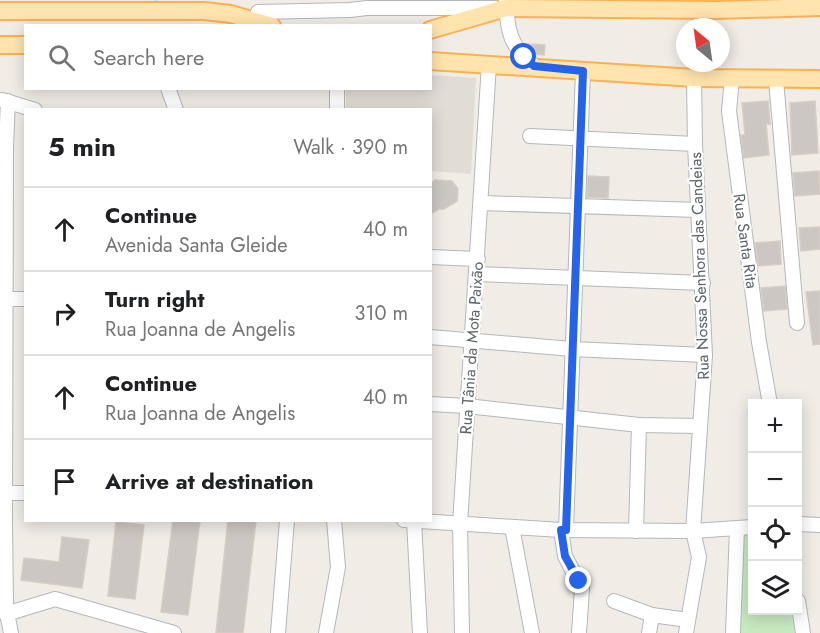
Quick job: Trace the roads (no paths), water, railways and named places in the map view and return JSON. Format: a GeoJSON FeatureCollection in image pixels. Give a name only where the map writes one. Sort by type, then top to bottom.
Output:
{"type":"FeatureCollection","features":[{"type":"Feature","properties":{"kind":"main road"},"geometry":{"type":"LineString","coordinates":[[432,29],[506,4],[820,8]]}},
{"type":"Feature","properties":{"kind":"main road"},"geometry":{"type":"LineString","coordinates":[[0,11],[178,5],[213,12],[261,14]]}},
{"type":"Feature","properties":{"kind":"main road"},"geometry":{"type":"LineString","coordinates":[[0,45],[24,45]]}},
{"type":"Feature","properties":{"kind":"main road"},"geometry":{"type":"LineString","coordinates":[[432,61],[694,78],[732,78],[776,88],[820,79]]}},
{"type":"Feature","properties":{"kind":"street"},"geometry":{"type":"LineString","coordinates":[[261,14],[349,5],[367,8],[506,4],[511,39],[519,52],[534,66]]}},
{"type":"Feature","properties":{"kind":"street","name":"Rua Tânia da Mota Paixão"},"geometry":{"type":"LineString","coordinates":[[462,633],[460,524],[489,64]]}},
{"type":"Feature","properties":{"kind":"street"},"geometry":{"type":"LineString","coordinates":[[579,633],[582,589],[565,556],[564,530],[571,417],[583,71]]}},
{"type":"Feature","properties":{"kind":"street","name":"Rua Nossa Senhora das Candeias"},"geometry":{"type":"LineString","coordinates":[[687,626],[699,557],[693,531],[705,356],[694,78]]}},
{"type":"Feature","properties":{"kind":"street","name":"Rua Santa Rita"},"geometry":{"type":"LineString","coordinates":[[732,78],[729,111],[759,342],[769,399]]}},
{"type":"Feature","properties":{"kind":"street"},"geometry":{"type":"LineString","coordinates":[[776,88],[796,323]]}},
{"type":"Feature","properties":{"kind":"street"},"geometry":{"type":"LineString","coordinates":[[169,90],[175,108]]}},
{"type":"Feature","properties":{"kind":"street"},"geometry":{"type":"LineString","coordinates":[[337,108],[338,90]]}},
{"type":"Feature","properties":{"kind":"street"},"geometry":{"type":"LineString","coordinates":[[11,633],[6,614],[2,554],[2,522],[6,493],[3,458],[3,315],[6,299],[3,260],[4,100],[29,108]]}},
{"type":"Feature","properties":{"kind":"street"},"geometry":{"type":"LineString","coordinates":[[530,136],[695,144]]}},
{"type":"Feature","properties":{"kind":"street"},"geometry":{"type":"LineString","coordinates":[[481,203],[698,210]]}},
{"type":"Feature","properties":{"kind":"street"},"geometry":{"type":"LineString","coordinates":[[432,257],[478,259]]}},
{"type":"Feature","properties":{"kind":"street"},"geometry":{"type":"LineString","coordinates":[[476,274],[703,283]]}},
{"type":"Feature","properties":{"kind":"street"},"geometry":{"type":"LineString","coordinates":[[6,299],[24,299]]}},
{"type":"Feature","properties":{"kind":"street"},"geometry":{"type":"LineString","coordinates":[[432,337],[572,349],[705,356]]}},
{"type":"Feature","properties":{"kind":"street"},"geometry":{"type":"LineString","coordinates":[[432,405],[466,406],[639,425],[700,426]]}},
{"type":"Feature","properties":{"kind":"street"},"geometry":{"type":"LineString","coordinates":[[636,531],[639,425]]}},
{"type":"Feature","properties":{"kind":"street"},"geometry":{"type":"LineString","coordinates":[[6,493],[24,494]]}},
{"type":"Feature","properties":{"kind":"street"},"geometry":{"type":"LineString","coordinates":[[278,633],[286,522]]}},
{"type":"Feature","properties":{"kind":"street"},"geometry":{"type":"LineString","coordinates":[[326,633],[338,567],[334,522]]}},
{"type":"Feature","properties":{"kind":"street"},"geometry":{"type":"LineString","coordinates":[[409,522],[420,633]]}},
{"type":"Feature","properties":{"kind":"street"},"geometry":{"type":"LineString","coordinates":[[426,522],[564,530],[693,531],[748,528]]}},
{"type":"Feature","properties":{"kind":"street"},"geometry":{"type":"LineString","coordinates":[[802,524],[820,525]]}},
{"type":"Feature","properties":{"kind":"street"},"geometry":{"type":"LineString","coordinates":[[512,527],[532,633]]}},
{"type":"Feature","properties":{"kind":"street"},"geometry":{"type":"LineString","coordinates":[[733,633],[737,529]]}},
{"type":"Feature","properties":{"kind":"street"},"geometry":{"type":"LineString","coordinates":[[6,614],[55,599],[174,633]]}},
{"type":"Feature","properties":{"kind":"street"},"geometry":{"type":"LineString","coordinates":[[614,602],[687,626]]}},
{"type":"Feature","properties":{"kind":"street"},"geometry":{"type":"LineString","coordinates":[[649,633],[652,615]]}},
{"type":"Feature","properties":{"kind":"street"},"geometry":{"type":"LineString","coordinates":[[800,615],[803,633]]}}]}
